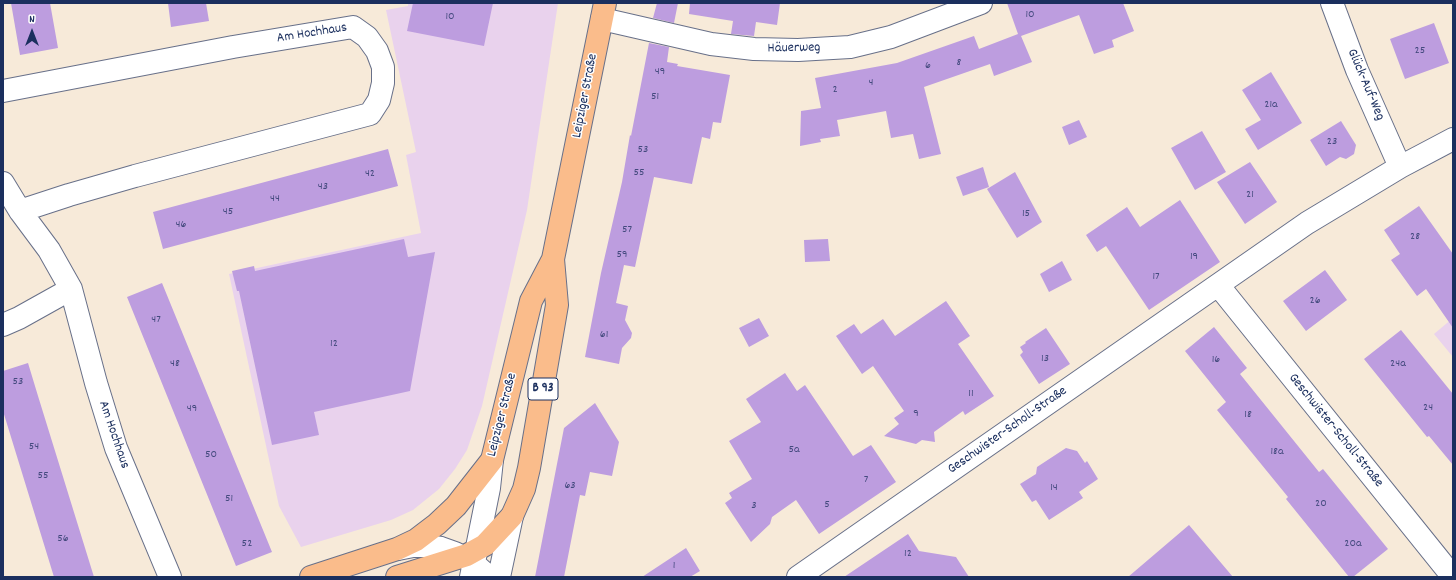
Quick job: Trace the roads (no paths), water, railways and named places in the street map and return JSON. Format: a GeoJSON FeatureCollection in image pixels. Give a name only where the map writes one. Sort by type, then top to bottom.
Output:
{"type":"FeatureCollection","features":[{"type":"Feature","properties":{"kind":"main road","name":"Leipziger Straße"},"geometry":{"type":"LineString","coordinates":[[492,460],[531,301],[553,259],[604,11]]}},
{"type":"Feature","properties":{"kind":"main road","name":"Leipziger Straße"},"geometry":{"type":"LineString","coordinates":[[512,516],[524,489],[530,468],[557,305],[553,259]]}},
{"type":"Feature","properties":{"kind":"main road","name":"B 93"},"geometry":{"type":"LineString","coordinates":[[311,577],[397,549],[416,540],[451,511],[468,492],[492,460]]}},
{"type":"Feature","properties":{"kind":"main road","name":"B 93"},"geometry":{"type":"LineString","coordinates":[[397,577],[475,564],[484,544],[512,516]]}},
{"type":"Feature","properties":{"kind":"street","name":"Häuerweg"},"geometry":{"type":"LineString","coordinates":[[604,11],[711,44],[754,49],[798,50],[850,46],[891,37],[981,3]]}},
{"type":"Feature","properties":{"kind":"street","name":"Glück-Auf-Weg"},"geometry":{"type":"LineString","coordinates":[[1332,3],[1358,70],[1400,167]]}},
{"type":"Feature","properties":{"kind":"street","name":"Am Hochhaus"},"geometry":{"type":"LineString","coordinates":[[3,91],[233,46],[353,28],[367,37],[377,51],[383,67],[383,84],[381,94],[370,114],[135,176],[20,211]]}},
{"type":"Feature","properties":{"kind":"street","name":"Geschwister-Scholl-Straße"},"geometry":{"type":"LineString","coordinates":[[798,577],[1307,223],[1400,167],[1453,139]]}},
{"type":"Feature","properties":{"kind":"street","name":"Am Hochhaus"},"geometry":{"type":"LineString","coordinates":[[3,183],[20,211],[49,250],[70,289],[116,448],[170,577]]}},
{"type":"Feature","properties":{"kind":"street","name":"Geschwister-Scholl-Straße"},"geometry":{"type":"LineString","coordinates":[[1218,285],[1453,577]]}},
{"type":"Feature","properties":{"kind":"street"},"geometry":{"type":"LineString","coordinates":[[3,326],[70,289]]}},
{"type":"Feature","properties":{"kind":"street","name":"Leipziger Straße"},"geometry":{"type":"LineString","coordinates":[[475,564],[489,488],[492,460]]}},
{"type":"Feature","properties":{"kind":"street","name":"Leipziger Straße"},"geometry":{"type":"LineString","coordinates":[[499,577],[512,516]]}},
{"type":"Feature","properties":{"kind":"street","name":"B 93"},"geometry":{"type":"LineString","coordinates":[[397,549],[413,546],[441,548],[475,564]]}}]}
